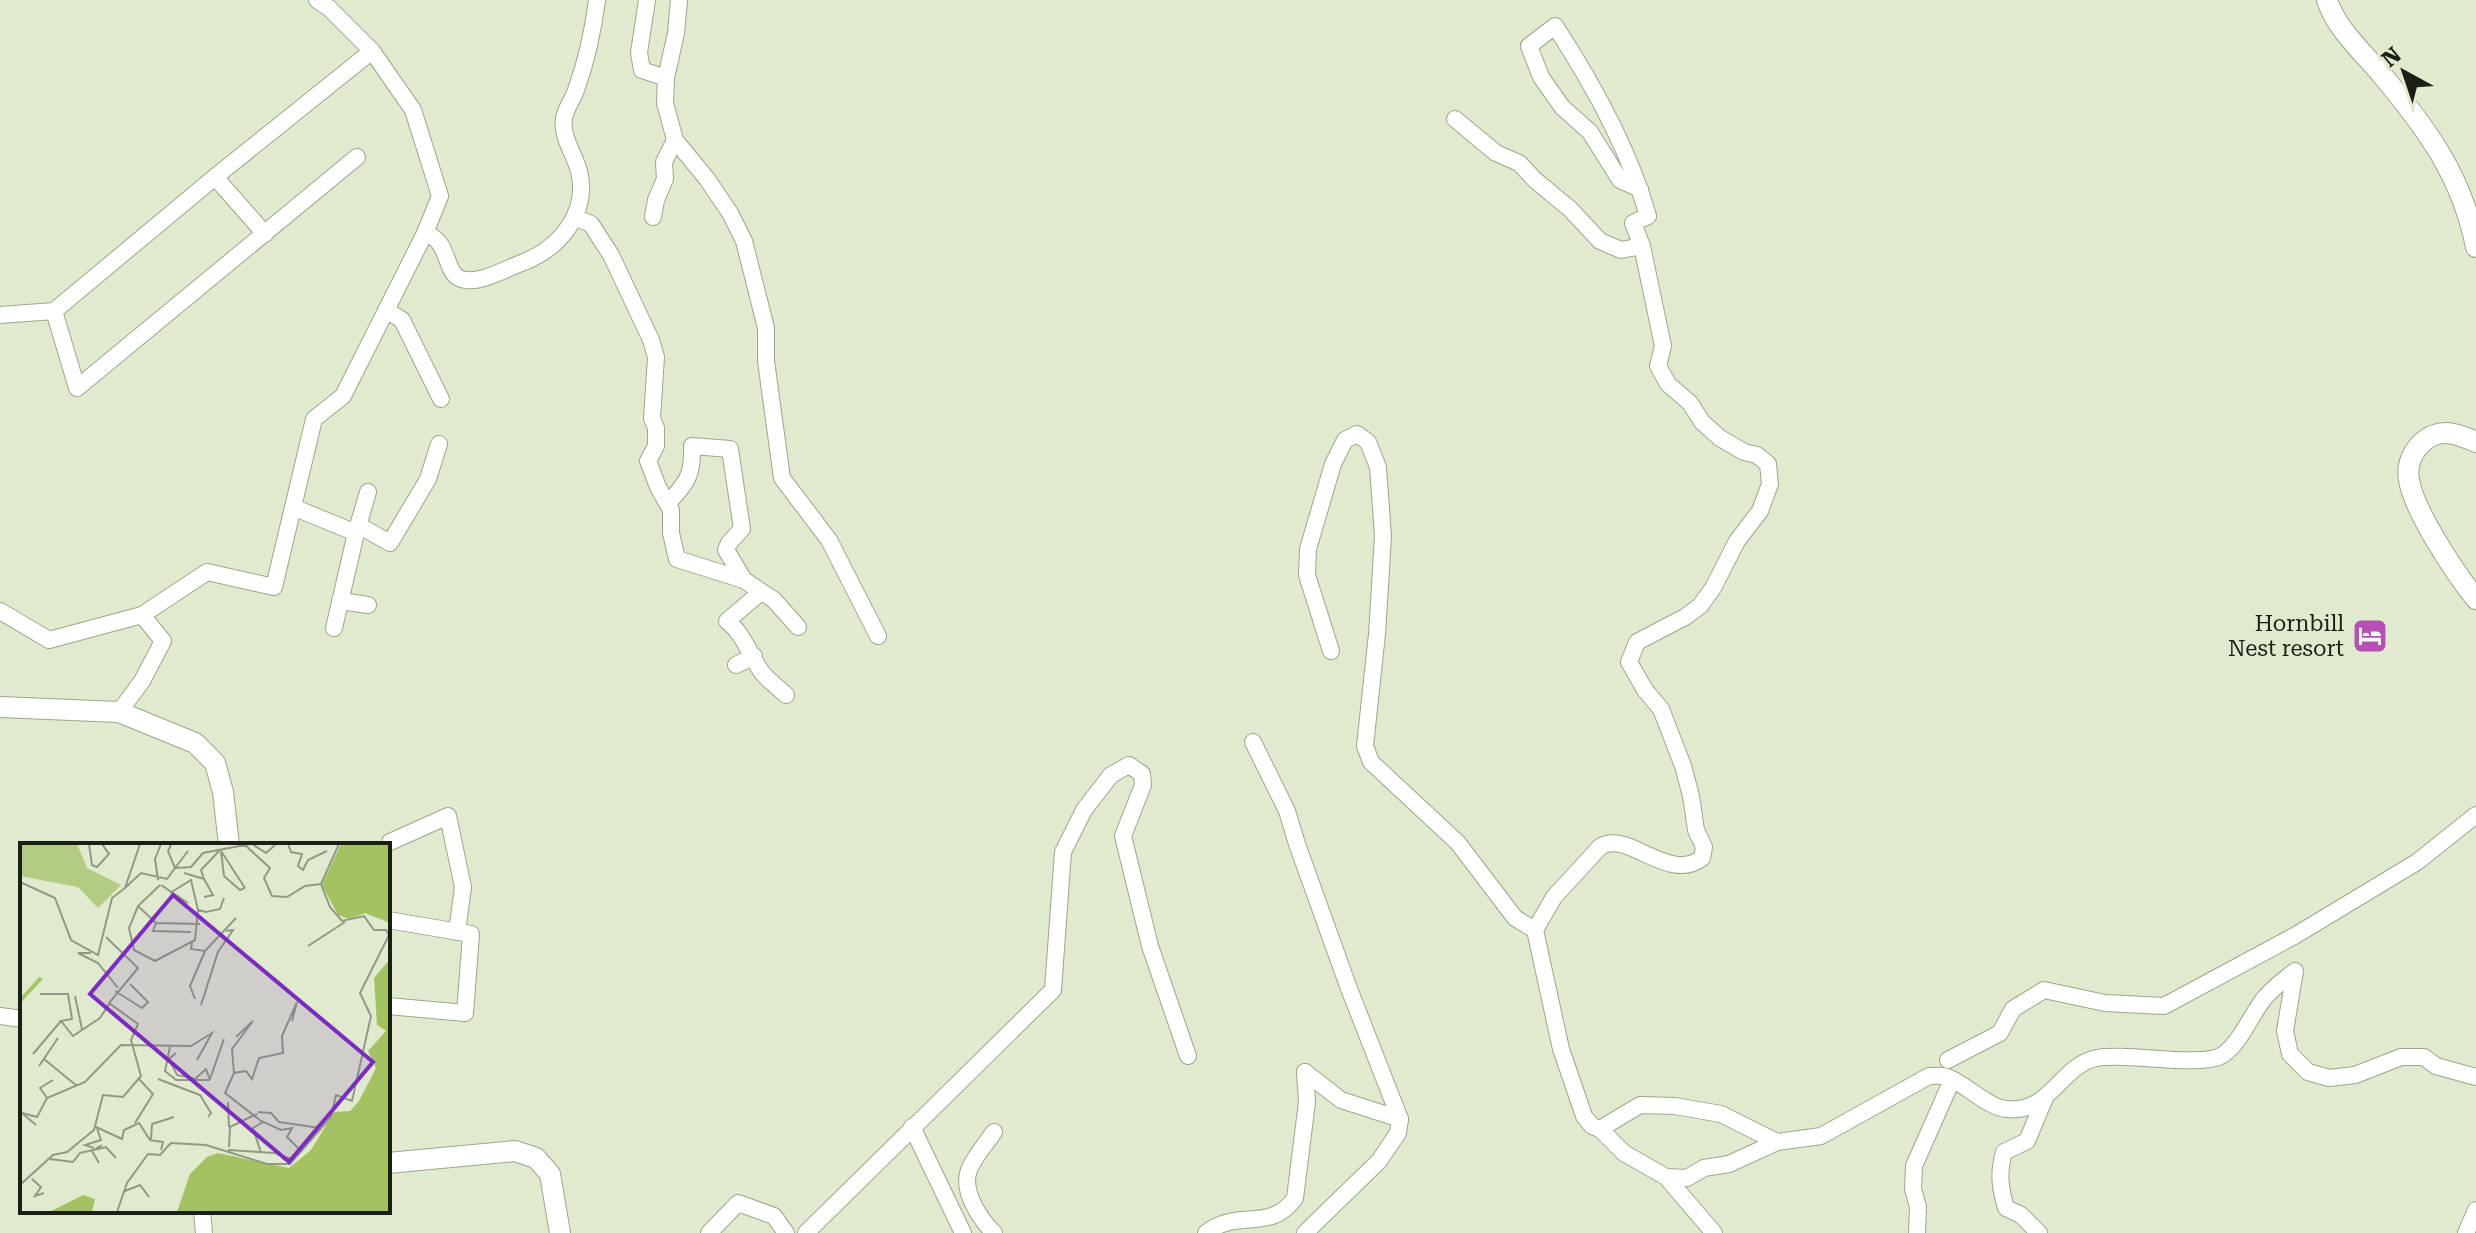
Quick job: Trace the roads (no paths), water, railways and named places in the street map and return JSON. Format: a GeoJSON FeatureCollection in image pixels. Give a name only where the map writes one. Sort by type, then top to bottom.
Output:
{"type":"FeatureCollection","features":[{"type":"Feature","properties":{"kind":"main road"},"geometry":{"type":"LineString","coordinates":[[2327,0],[2344,33],[2407,105],[2437,145],[2454,179],[2476,247]]}},
{"type":"Feature","properties":{"kind":"main road"},"geometry":{"type":"LineString","coordinates":[[2476,442],[2458,434],[2442,432],[2432,435],[2421,443],[2412,456],[2409,480],[2417,504],[2464,585],[2476,599]]}},
{"type":"Feature","properties":{"kind":"main road"},"geometry":{"type":"LineString","coordinates":[[0,707],[119,712],[195,743],[215,763],[223,792],[229,843]]}},
{"type":"Feature","properties":{"kind":"main road"},"geometry":{"type":"LineString","coordinates":[[390,1163],[515,1151],[536,1158],[550,1174],[560,1233]]}},
{"type":"Feature","properties":{"kind":"street"},"geometry":{"type":"LineString","coordinates":[[0,611],[49,640],[142,615],[207,572],[274,587],[314,419],[343,396],[425,233],[440,196],[413,110],[372,51],[317,0]]}},
{"type":"Feature","properties":{"kind":"street"},"geometry":{"type":"LineString","coordinates":[[425,233],[435,236],[455,276],[464,280],[481,278],[537,257],[558,240],[576,218],[579,172],[568,145],[564,117],[576,91],[591,42],[597,0]]}},
{"type":"Feature","properties":{"kind":"street"},"geometry":{"type":"LineString","coordinates":[[647,0],[639,53],[642,70],[666,78]]}},
{"type":"Feature","properties":{"kind":"street"},"geometry":{"type":"LineString","coordinates":[[679,0],[665,103],[675,140],[707,179],[744,241],[766,328],[766,361],[782,478],[829,540],[878,636]]}},
{"type":"Feature","properties":{"kind":"street"},"geometry":{"type":"LineString","coordinates":[[1640,189],[1620,180],[1590,132],[1562,107],[1541,77],[1529,46],[1555,26],[1588,80],[1640,189],[1648,216],[1633,223],[1642,246],[1663,346],[1658,366],[1668,384],[1690,403],[1702,422],[1720,438],[1744,452],[1757,455],[1768,464],[1770,484],[1760,511],[1737,541],[1713,588],[1700,606],[1685,617],[1637,642],[1629,662],[1645,690],[1661,709],[1683,766],[1696,830],[1704,847],[1702,858],[1694,864],[1673,864],[1618,843],[1607,842],[1554,897],[1535,930],[1561,1049],[1584,1116],[1624,1153],[1666,1177],[1714,1233]]}},
{"type":"Feature","properties":{"kind":"street"},"geometry":{"type":"LineString","coordinates":[[0,315],[54,311],[372,51]]}},
{"type":"Feature","properties":{"kind":"street"},"geometry":{"type":"LineString","coordinates":[[1455,119],[1496,153],[1519,163],[1600,241],[1621,250],[1642,246]]}},
{"type":"Feature","properties":{"kind":"street"},"geometry":{"type":"LineString","coordinates":[[653,217],[665,179],[664,162],[675,140]]}},
{"type":"Feature","properties":{"kind":"street"},"geometry":{"type":"LineString","coordinates":[[54,311],[77,388],[357,157]]}},
{"type":"Feature","properties":{"kind":"street"},"geometry":{"type":"LineString","coordinates":[[215,177],[265,234]]}},
{"type":"Feature","properties":{"kind":"street"},"geometry":{"type":"LineString","coordinates":[[576,218],[591,224],[611,255],[651,340],[656,357],[652,418],[656,428],[656,446],[648,461],[671,510],[671,533],[677,559],[744,580],[774,600],[798,627]]}},
{"type":"Feature","properties":{"kind":"street"},"geometry":{"type":"LineString","coordinates":[[386,310],[402,320],[441,399]]}},
{"type":"Feature","properties":{"kind":"street"},"geometry":{"type":"LineString","coordinates":[[1331,651],[1307,575],[1308,549],[1333,464],[1345,440],[1357,434],[1368,442],[1378,467],[1383,536],[1365,746],[1371,762],[1458,843],[1515,918],[1535,930]]}},
{"type":"Feature","properties":{"kind":"street"},"geometry":{"type":"LineString","coordinates":[[293,507],[390,543],[428,479],[439,444]]}},
{"type":"Feature","properties":{"kind":"street"},"geometry":{"type":"LineString","coordinates":[[668,503],[685,484],[692,466],[692,446],[730,449],[742,529],[726,550],[744,580]]}},
{"type":"Feature","properties":{"kind":"street"},"geometry":{"type":"LineString","coordinates":[[334,628],[368,492]]}},
{"type":"Feature","properties":{"kind":"street"},"geometry":{"type":"LineString","coordinates":[[761,592],[727,621],[754,656],[761,672],[786,695]]}},
{"type":"Feature","properties":{"kind":"street"},"geometry":{"type":"LineString","coordinates":[[340,601],[368,605]]}},
{"type":"Feature","properties":{"kind":"street"},"geometry":{"type":"LineString","coordinates":[[119,712],[142,681],[163,641],[142,615]]}},
{"type":"Feature","properties":{"kind":"street"},"geometry":{"type":"LineString","coordinates":[[736,665],[754,656]]}},
{"type":"Feature","properties":{"kind":"street"},"geometry":{"type":"LineString","coordinates":[[1253,742],[1287,811],[1343,972],[1400,1119],[1398,1133],[1379,1161],[1305,1233]]}},
{"type":"Feature","properties":{"kind":"street"},"geometry":{"type":"LineString","coordinates":[[806,1233],[1053,990],[1063,852],[1084,810],[1111,775],[1129,765],[1142,774],[1143,785],[1123,836],[1150,946],[1188,1056]]}},
{"type":"Feature","properties":{"kind":"street"},"geometry":{"type":"LineString","coordinates":[[1948,1060],[2000,1033],[2013,1009],[2044,990],[2105,1003],[2164,1006],[2296,935],[2417,862],[2476,815]]}},
{"type":"Feature","properties":{"kind":"street"},"geometry":{"type":"LineString","coordinates":[[390,842],[448,816],[463,887],[457,932]]}},
{"type":"Feature","properties":{"kind":"street"},"geometry":{"type":"LineString","coordinates":[[390,920],[471,934],[465,1013],[390,1006]]}},
{"type":"Feature","properties":{"kind":"street"},"geometry":{"type":"LineString","coordinates":[[1666,1177],[1687,1178],[1704,1168],[1729,1164],[1777,1142],[1821,1136],[1929,1076],[1945,1076],[2002,1109],[2024,1109],[2045,1098],[2084,1061],[2101,1057],[2139,1056],[2210,1061],[2224,1054],[2249,1024],[2264,998],[2295,971],[2286,1009],[2285,1031],[2290,1054],[2308,1072],[2329,1078],[2355,1075],[2401,1057],[2424,1057],[2436,1066],[2476,1077]]}},
{"type":"Feature","properties":{"kind":"street"},"geometry":{"type":"LineString","coordinates":[[0,1016],[20,1019]]}},
{"type":"Feature","properties":{"kind":"street"},"geometry":{"type":"LineString","coordinates":[[1206,1233],[1214,1226],[1231,1221],[1271,1218],[1287,1211],[1295,1198],[1307,1102],[1305,1072],[1341,1100],[1400,1119]]}},
{"type":"Feature","properties":{"kind":"street"},"geometry":{"type":"LineString","coordinates":[[1917,1233],[1914,1166],[1952,1080]]}},
{"type":"Feature","properties":{"kind":"street"},"geometry":{"type":"LineString","coordinates":[[2039,1233],[2021,1215],[2006,1208],[1999,1187],[2004,1152],[2027,1141],[2045,1098]]}},
{"type":"Feature","properties":{"kind":"street"},"geometry":{"type":"LineString","coordinates":[[1600,1129],[1640,1105],[1675,1106],[1721,1114],[1777,1142]]}},
{"type":"Feature","properties":{"kind":"street"},"geometry":{"type":"LineString","coordinates":[[912,1127],[963,1233]]}},
{"type":"Feature","properties":{"kind":"street"},"geometry":{"type":"LineString","coordinates":[[994,1132],[968,1172],[970,1193],[981,1220],[994,1233]]}},
{"type":"Feature","properties":{"kind":"street"},"geometry":{"type":"LineString","coordinates":[[709,1233],[738,1203],[774,1216],[786,1233]]}},
{"type":"Feature","properties":{"kind":"street"},"geometry":{"type":"LineString","coordinates":[[2466,1233],[2476,1210]]}},
{"type":"Feature","properties":{"kind":"street"},"geometry":{"type":"LineString","coordinates":[[202,1213],[204,1233]]}},
{"type":"Feature","properties":{"kind":"place","name":"Hornbill Nest resort"},"geometry":{"type":"Point","coordinates":[2370,636]}}]}
